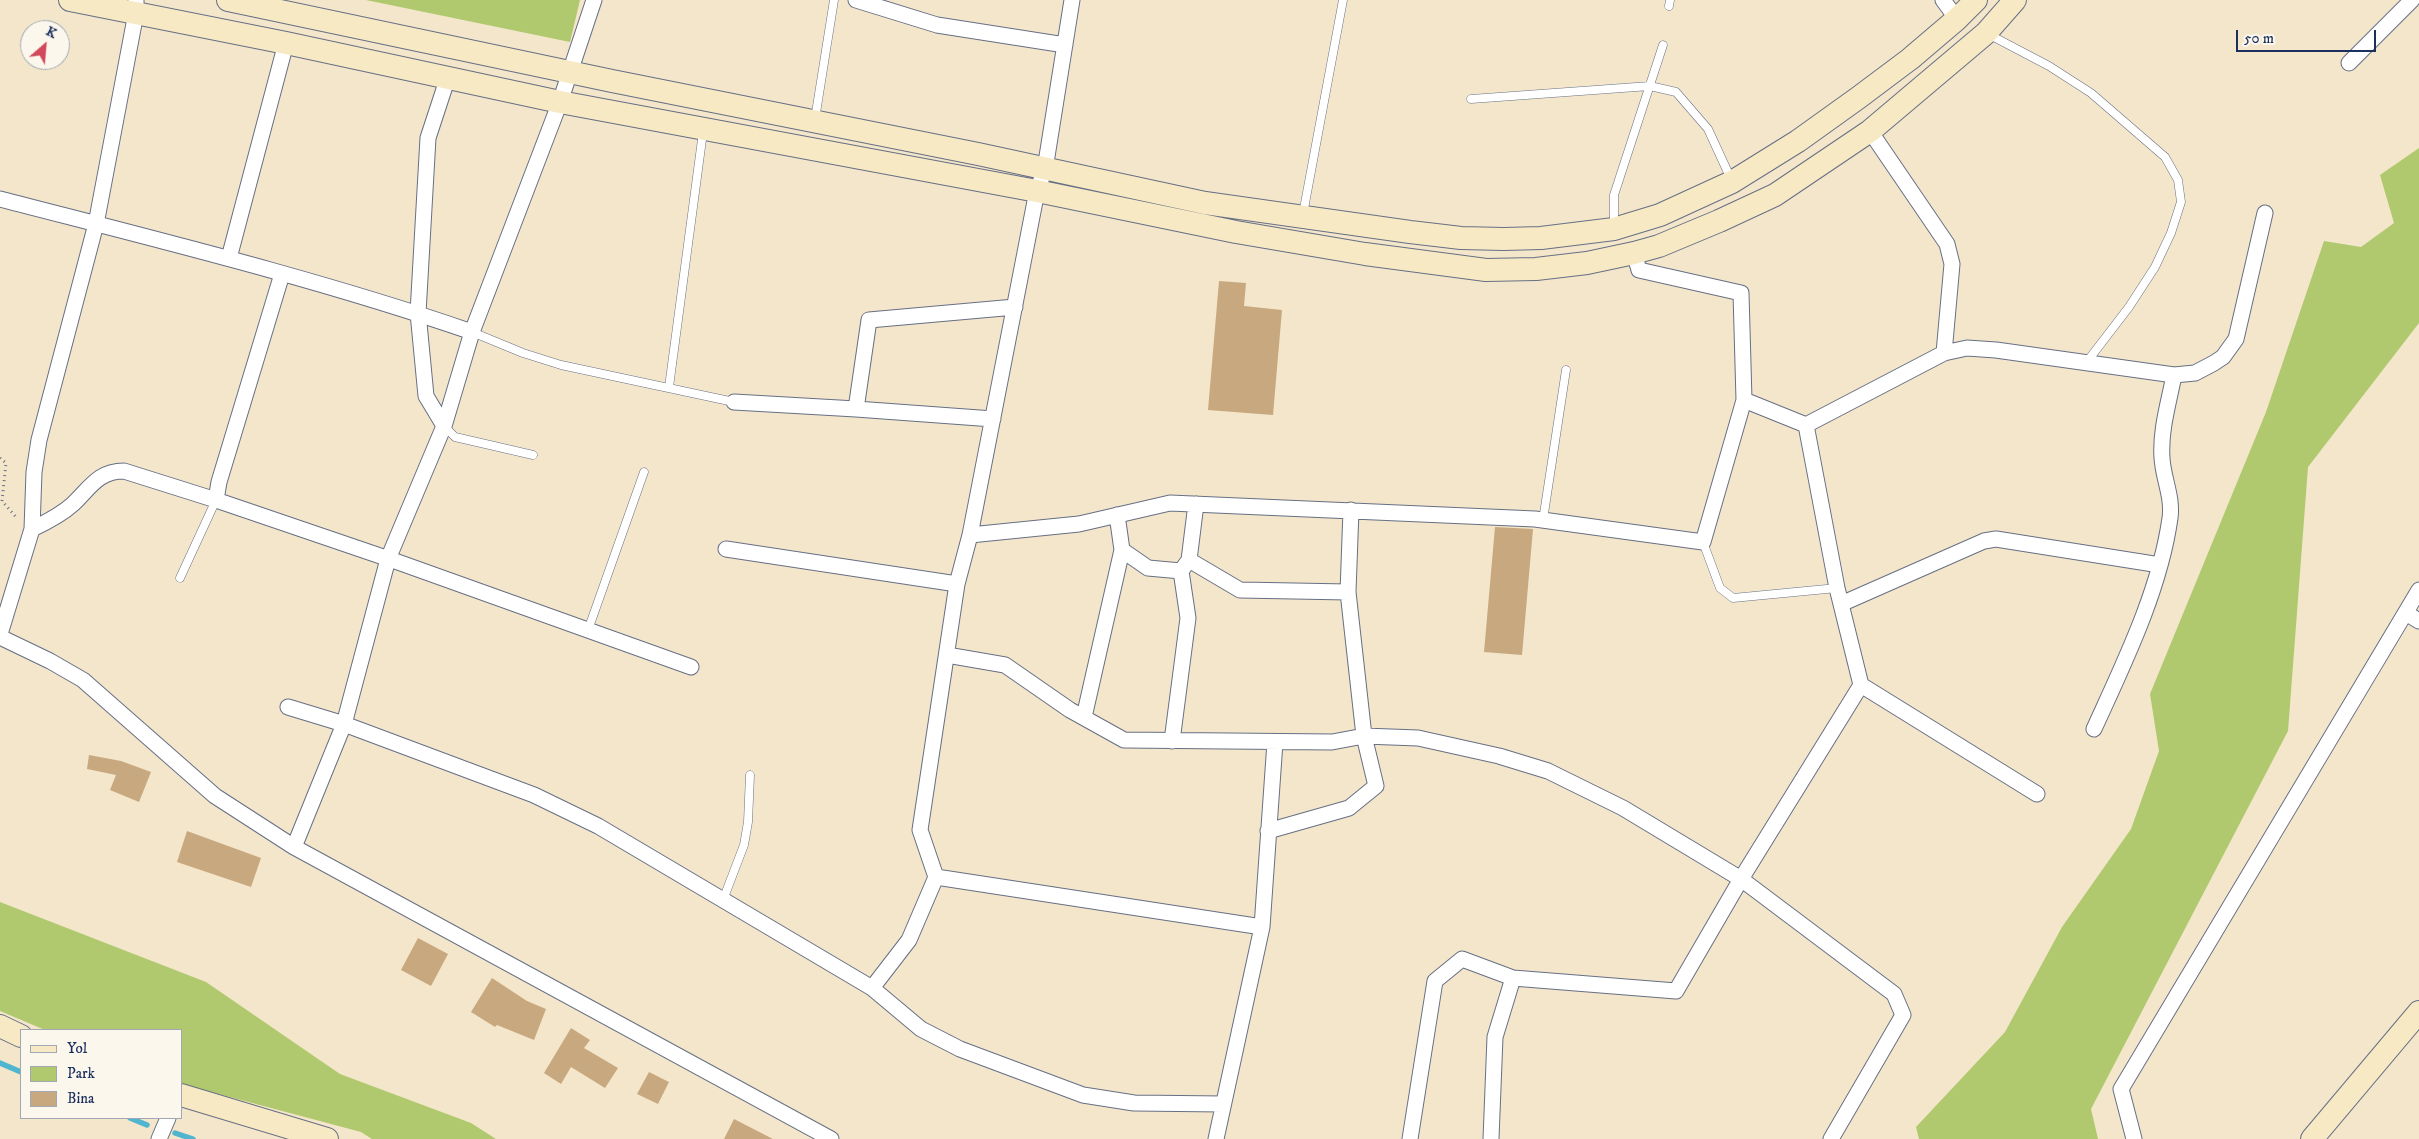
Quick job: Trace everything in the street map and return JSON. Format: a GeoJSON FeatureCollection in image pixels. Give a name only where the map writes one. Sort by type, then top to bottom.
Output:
{"type":"FeatureCollection","features":[{"type":"Feature","properties":{"kind":"street"},"geometry":{"type":"LineString","coordinates":[[70,0],[136,6],[286,43],[560,102],[1038,191],[1255,235],[1364,254],[1486,270],[1536,269],[1587,263],[1634,253],[1659,246],[1720,221],[1775,195],[1870,131],[1986,33],[2015,0]]}},
{"type":"Feature","properties":{"kind":"street"},"geometry":{"type":"LineString","coordinates":[[228,0],[1205,203],[1461,238],[1541,238],[1614,229],[1660,215],[1732,182],[1798,141],[1910,59],[1957,19],[1976,0]]}},
{"type":"Feature","properties":{"kind":"street"},"geometry":{"type":"LineString","coordinates":[[294,847],[344,724],[388,559],[444,426],[472,332],[560,102],[594,0]]}},
{"type":"Feature","properties":{"kind":"street"},"geometry":{"type":"LineString","coordinates":[[856,0],[937,26],[1065,45]]}},
{"type":"Feature","properties":{"kind":"street"},"geometry":{"type":"LineString","coordinates":[[872,988],[909,940],[936,877],[920,830],[957,584],[970,535],[1038,191],[1045,169],[1072,0]]}},
{"type":"Feature","properties":{"kind":"street"},"geometry":{"type":"LineString","coordinates":[[1943,0],[1957,19]]}},
{"type":"Feature","properties":{"kind":"street"},"geometry":{"type":"LineString","coordinates":[[2349,63],[2412,0]]}},
{"type":"Feature","properties":{"kind":"street"},"geometry":{"type":"LineString","coordinates":[[136,6],[96,224],[39,440],[34,472],[32,529],[0,635],[82,680],[216,796],[294,847],[831,1139]]}},
{"type":"Feature","properties":{"kind":"street"},"geometry":{"type":"LineString","coordinates":[[229,258],[286,43]]}},
{"type":"Feature","properties":{"kind":"street"},"geometry":{"type":"LineString","coordinates":[[444,426],[426,396],[418,313],[428,138],[448,77]]}},
{"type":"Feature","properties":{"kind":"street"},"geometry":{"type":"LineString","coordinates":[[1870,131],[1947,244],[1952,264],[1944,353]]}},
{"type":"Feature","properties":{"kind":"street"},"geometry":{"type":"LineString","coordinates":[[0,199],[229,258],[418,313],[472,332]]}},
{"type":"Feature","properties":{"kind":"street"},"geometry":{"type":"LineString","coordinates":[[1744,400],[1806,425],[1944,353],[1966,348],[2174,375],[2185,375],[2205,369],[2223,357],[2236,339],[2265,213]]}},
{"type":"Feature","properties":{"kind":"street"},"geometry":{"type":"LineString","coordinates":[[970,535],[1079,524],[1170,504],[1196,504],[1543,520],[1703,542],[1744,400],[1741,293],[1639,270],[1634,253]]}},
{"type":"Feature","properties":{"kind":"street"},"geometry":{"type":"LineString","coordinates":[[216,500],[219,482],[282,274]]}},
{"type":"Feature","properties":{"kind":"street"},"geometry":{"type":"LineString","coordinates":[[856,409],[869,320],[1015,307]]}},
{"type":"Feature","properties":{"kind":"street"},"geometry":{"type":"LineString","coordinates":[[2094,729],[2128,655],[2160,565],[2170,517],[2170,496],[2162,460],[2162,436],[2174,375]]}},
{"type":"Feature","properties":{"kind":"street"},"geometry":{"type":"LineString","coordinates":[[734,402],[993,419]]}},
{"type":"Feature","properties":{"kind":"street"},"geometry":{"type":"LineString","coordinates":[[1806,425],[1837,588],[1862,685],[2037,794]]}},
{"type":"Feature","properties":{"kind":"street"},"geometry":{"type":"LineString","coordinates":[[32,529],[55,518],[73,504],[95,479],[114,471],[124,471],[216,500],[388,559],[691,667]]}},
{"type":"Feature","properties":{"kind":"street"},"geometry":{"type":"LineString","coordinates":[[1172,740],[1188,618],[1185,566],[1196,504]]}},
{"type":"Feature","properties":{"kind":"street"},"geometry":{"type":"LineString","coordinates":[[1268,831],[1349,808],[1376,786],[1364,736],[1348,592],[1351,510]]}},
{"type":"Feature","properties":{"kind":"street"},"geometry":{"type":"LineString","coordinates":[[1084,717],[1122,550],[1117,515]]}},
{"type":"Feature","properties":{"kind":"street"},"geometry":{"type":"LineString","coordinates":[[1841,604],[1984,541],[1996,539],[2160,565]]}},
{"type":"Feature","properties":{"kind":"street"},"geometry":{"type":"LineString","coordinates":[[726,549],[957,584]]}},
{"type":"Feature","properties":{"kind":"street"},"geometry":{"type":"LineString","coordinates":[[1122,550],[1148,568],[1185,566],[1240,590],[1348,592]]}},
{"type":"Feature","properties":{"kind":"street"},"geometry":{"type":"LineString","coordinates":[[2134,1139],[2121,1089],[2419,590]]}},
{"type":"Feature","properties":{"kind":"street"},"geometry":{"type":"LineString","coordinates":[[2406,613],[2419,621]]}},
{"type":"Feature","properties":{"kind":"street"},"geometry":{"type":"LineString","coordinates":[[947,655],[1005,665],[1084,717],[1124,740],[1332,742],[1364,736],[1418,738],[1498,756],[1548,771],[1623,808],[1741,880],[1894,994],[1903,1015],[1832,1139]]}},
{"type":"Feature","properties":{"kind":"street"},"geometry":{"type":"LineString","coordinates":[[1410,1139],[1435,981],[1462,959],[1513,978],[1676,991],[1741,880],[1862,685]]}},
{"type":"Feature","properties":{"kind":"street"},"geometry":{"type":"LineString","coordinates":[[288,707],[344,724],[534,795],[598,826],[872,988],[904,1017],[938,1039],[1065,1090],[1083,1095],[1118,1102],[1223,1104]]}},
{"type":"Feature","properties":{"kind":"street"},"geometry":{"type":"LineString","coordinates":[[1216,1139],[1262,927],[1275,742]]}},
{"type":"Feature","properties":{"kind":"street"},"geometry":{"type":"LineString","coordinates":[[936,877],[1262,927]]}},
{"type":"Feature","properties":{"kind":"street"},"geometry":{"type":"LineString","coordinates":[[1491,1139],[1495,1037],[1513,978]]}},
{"type":"Feature","properties":{"kind":"street"},"geometry":{"type":"LineString","coordinates":[[2312,1139],[2419,1012]]}},
{"type":"Feature","properties":{"kind":"street"},"geometry":{"type":"LineString","coordinates":[[0,1026],[20,1036]]}},
{"type":"Feature","properties":{"kind":"street"},"geometry":{"type":"LineString","coordinates":[[182,1095],[327,1139]]}},
{"type":"Feature","properties":{"kind":"street"},"geometry":{"type":"LineString","coordinates":[[160,1139],[168,1119]]}},
{"type":"Feature","properties":{"kind":"lane"},"geometry":{"type":"LineString","coordinates":[[814,121],[834,0]]}},
{"type":"Feature","properties":{"kind":"lane"},"geometry":{"type":"LineString","coordinates":[[1302,217],[1343,0]]}},
{"type":"Feature","properties":{"kind":"lane"},"geometry":{"type":"LineString","coordinates":[[1986,33],[2049,66],[2091,93],[2165,157],[2178,180],[2181,202],[2171,233],[2155,267],[2129,307],[2086,363]]}},
{"type":"Feature","properties":{"kind":"lane"},"geometry":{"type":"LineString","coordinates":[[1614,229],[1614,196],[1663,45]]}},
{"type":"Feature","properties":{"kind":"lane"},"geometry":{"type":"LineString","coordinates":[[1471,99],[1650,86],[1676,92],[1708,129],[1732,182]]}},
{"type":"Feature","properties":{"kind":"lane"},"geometry":{"type":"LineString","coordinates":[[669,387],[704,129]]}},
{"type":"Feature","properties":{"kind":"lane"},"geometry":{"type":"LineString","coordinates":[[472,332],[561,365],[734,402]]}},
{"type":"Feature","properties":{"kind":"lane"},"geometry":{"type":"LineString","coordinates":[[1543,520],[1566,370]]}},
{"type":"Feature","properties":{"kind":"lane"},"geometry":{"type":"LineString","coordinates":[[444,426],[454,436],[533,455]]}},
{"type":"Feature","properties":{"kind":"lane"},"geometry":{"type":"LineString","coordinates":[[588,630],[644,472]]}},
{"type":"Feature","properties":{"kind":"lane"},"geometry":{"type":"LineString","coordinates":[[180,578],[216,500]]}},
{"type":"Feature","properties":{"kind":"lane"},"geometry":{"type":"LineString","coordinates":[[1703,542],[1720,588],[1733,598],[1837,588]]}},
{"type":"Feature","properties":{"kind":"lane"},"geometry":{"type":"LineString","coordinates":[[723,900],[744,845],[748,822],[750,775]]}},
{"type":"Feature","properties":{"kind":"path"},"geometry":{"type":"LineString","coordinates":[[0,458],[6,463],[2,501],[32,529]]}},
{"type":"Feature","properties":{"kind":"green space"},"geometry":{"type":"Polygon","coordinates":[[[366,0],[580,0],[570,42],[366,0]]]}},
{"type":"Feature","properties":{"kind":"green space"},"geometry":{"type":"Polygon","coordinates":[[[2419,148],[2419,323],[2308,467],[2288,731],[2091,1109],[2098,1139],[1919,1139],[1916,1127],[2005,1032],[2062,927],[2131,829],[2159,751],[2150,694],[2266,412],[2324,241],[2361,247],[2394,223],[2380,175],[2419,148]]]}},
{"type":"Feature","properties":{"kind":"green space"},"geometry":{"type":"Polygon","coordinates":[[[0,902],[206,982],[340,1074],[471,1123],[496,1139],[372,1139],[361,1132],[182,1084],[182,1029],[43,1029],[0,1011],[0,902]]]}},
{"type":"Feature","properties":{"kind":"building"},"geometry":{"type":"Polygon","coordinates":[[[1219,281],[1246,283],[1244,306],[1282,310],[1273,415],[1208,410],[1219,281]]]}},
{"type":"Feature","properties":{"kind":"building"},"geometry":{"type":"Polygon","coordinates":[[[1495,527],[1533,529],[1522,655],[1484,652],[1495,527]]]}},
{"type":"Feature","properties":{"kind":"building"},"geometry":{"type":"Polygon","coordinates":[[[89,755],[121,761],[151,772],[139,802],[110,790],[116,775],[87,769],[89,755]]]}},
{"type":"Feature","properties":{"kind":"building"},"geometry":{"type":"Polygon","coordinates":[[[187,831],[261,858],[251,887],[177,862],[187,831]]]}},
{"type":"Feature","properties":{"kind":"building"},"geometry":{"type":"Polygon","coordinates":[[[418,938],[448,954],[431,986],[401,970],[418,938]]]}},
{"type":"Feature","properties":{"kind":"building"},"geometry":{"type":"Polygon","coordinates":[[[492,978],[527,1001],[546,1009],[534,1040],[497,1025],[495,1027],[471,1012],[492,978]]]}},
{"type":"Feature","properties":{"kind":"building"},"geometry":{"type":"Polygon","coordinates":[[[571,1028],[590,1040],[584,1048],[618,1068],[605,1088],[571,1067],[561,1084],[544,1073],[571,1028]]]}},
{"type":"Feature","properties":{"kind":"building"},"geometry":{"type":"Polygon","coordinates":[[[649,1072],[669,1082],[658,1104],[637,1094],[649,1072]]]}},
{"type":"Feature","properties":{"kind":"building"},"geometry":{"type":"Polygon","coordinates":[[[734,1119],[773,1139],[724,1139],[734,1119]]]}},
{"type":"Feature","properties":{"kind":"waterway"},"geometry":{"type":"LineString","coordinates":[[0,1063],[20,1072]]}},
{"type":"Feature","properties":{"kind":"waterway"},"geometry":{"type":"LineString","coordinates":[[132,1119],[147,1125]]}},
{"type":"Feature","properties":{"kind":"waterway"},"geometry":{"type":"LineString","coordinates":[[175,1133],[193,1139]]}}]}
